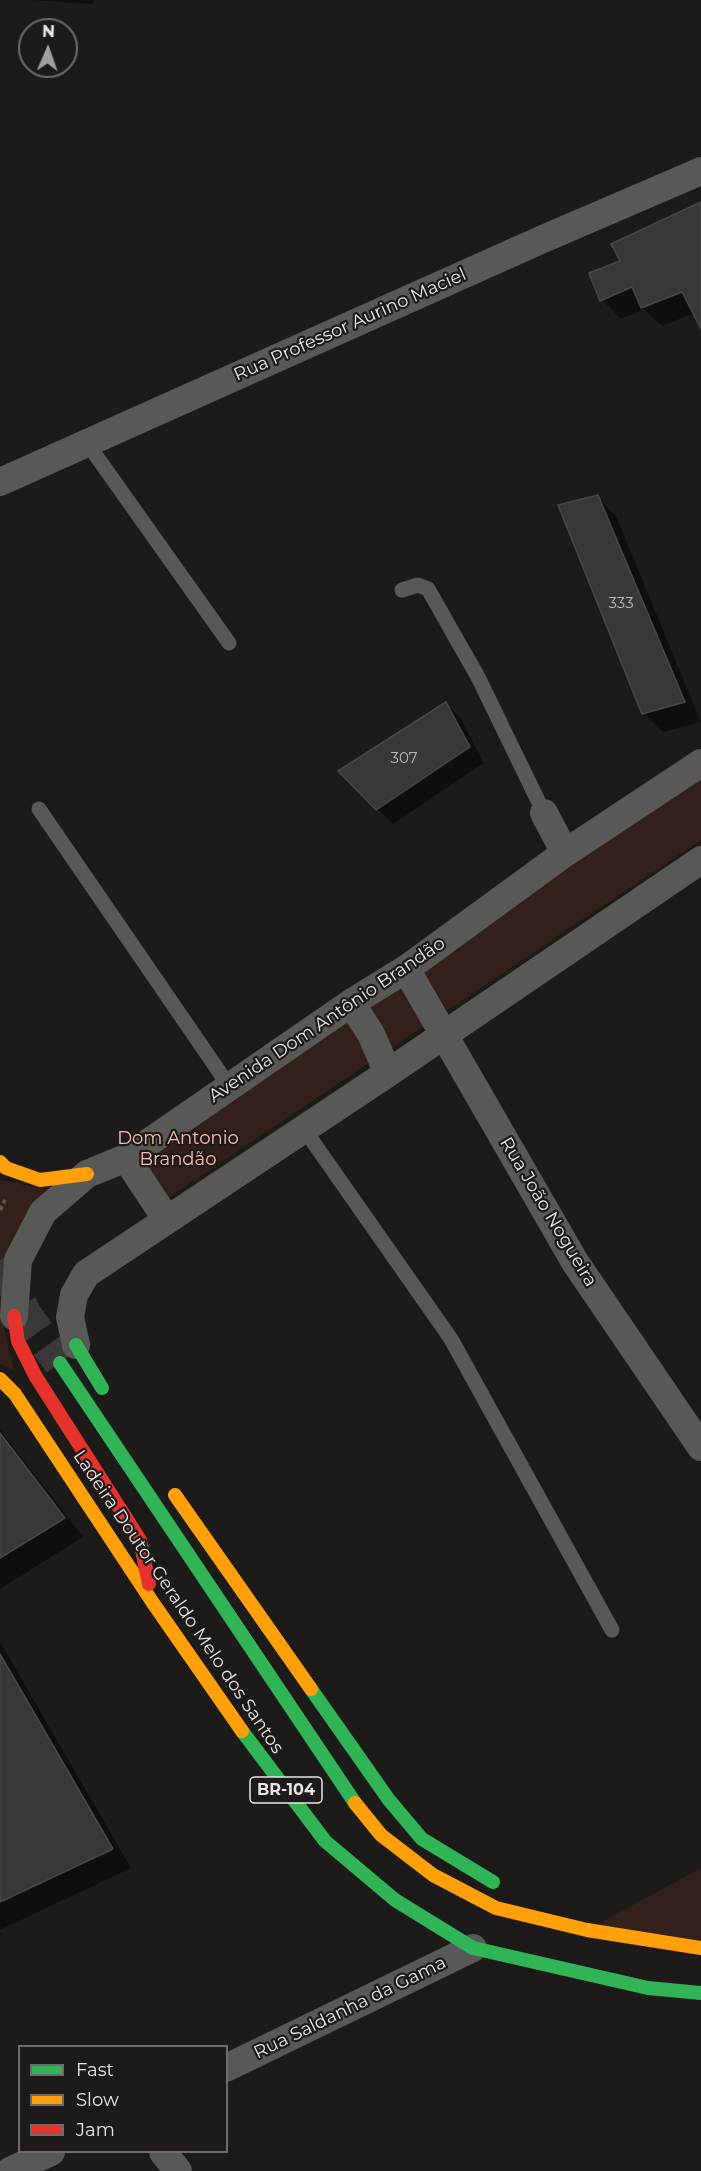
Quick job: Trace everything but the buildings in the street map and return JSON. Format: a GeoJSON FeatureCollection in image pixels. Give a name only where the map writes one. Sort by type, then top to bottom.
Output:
{"type":"FeatureCollection","features":[{"type":"Feature","properties":{"kind":"highway"},"geometry":{"type":"LineString","coordinates":[[0,1162],[6,1168],[40,1180],[87,1174]]}},
{"type":"Feature","properties":{"kind":"highway"},"geometry":{"type":"LineString","coordinates":[[14,1316],[18,1341],[36,1377],[140,1540],[153,1603]]}},
{"type":"Feature","properties":{"kind":"highway"},"geometry":{"type":"LineString","coordinates":[[68,1354],[109,1401]]}},
{"type":"Feature","properties":{"kind":"highway","name":"Ladeira Doutor Geraldo Melo dos Santos"},"geometry":{"type":"LineString","coordinates":[[68,1354],[347,1793],[381,1835],[433,1875],[496,1908],[587,1930],[694,1948]]}},
{"type":"Feature","properties":{"kind":"highway","name":"Ladeira Doutor Geraldo Melo dos Santos"},"geometry":{"type":"LineString","coordinates":[[0,1379],[15,1394],[153,1603],[251,1743],[325,1841],[395,1900],[473,1948],[648,1988],[701,1993]]}},
{"type":"Feature","properties":{"kind":"highway"},"geometry":{"type":"LineString","coordinates":[[170,1488],[389,1800],[422,1839],[468,1869],[504,1887]]}},
{"type":"Feature","properties":{"kind":"highway"},"geometry":{"type":"LineString","coordinates":[[553,1908],[694,1948]]}},
{"type":"Feature","properties":{"kind":"street","name":"Rua Professor Aurino Maciel"},"geometry":{"type":"LineString","coordinates":[[0,482],[543,238],[701,171]]}},
{"type":"Feature","properties":{"kind":"street","name":"Avenida Dom Antônio Brandão"},"geometry":{"type":"LineString","coordinates":[[14,1316],[18,1260],[43,1212],[87,1174],[126,1158],[351,1003],[406,969],[565,853],[701,763]]}},
{"type":"Feature","properties":{"kind":"street"},"geometry":{"type":"LineString","coordinates":[[544,813],[565,853]]}},
{"type":"Feature","properties":{"kind":"street"},"geometry":{"type":"LineString","coordinates":[[68,1354],[74,1295],[86,1274],[388,1073],[701,860]]}},
{"type":"Feature","properties":{"kind":"street","name":"Rua João Nogueira"},"geometry":{"type":"LineString","coordinates":[[406,969],[575,1262],[701,1447]]}},
{"type":"Feature","properties":{"kind":"street"},"geometry":{"type":"LineString","coordinates":[[351,1003],[371,1034],[388,1073]]}},
{"type":"Feature","properties":{"kind":"street"},"geometry":{"type":"LineString","coordinates":[[126,1158],[167,1220]]}},
{"type":"Feature","properties":{"kind":"street","name":"Rua Saldanha da Gama"},"geometry":{"type":"LineString","coordinates":[[228,2067],[473,1948]]}},
{"type":"Feature","properties":{"kind":"street"},"geometry":{"type":"LineString","coordinates":[[10,2171],[47,2153]]}},
{"type":"Feature","properties":{"kind":"street"},"geometry":{"type":"LineString","coordinates":[[164,2153],[178,2171]]}},
{"type":"Feature","properties":{"kind":"lane"},"geometry":{"type":"LineString","coordinates":[[87,443],[229,643]]}},
{"type":"Feature","properties":{"kind":"lane"},"geometry":{"type":"LineString","coordinates":[[402,590],[418,585],[428,589],[478,677],[544,813]]}},
{"type":"Feature","properties":{"kind":"lane"},"geometry":{"type":"LineString","coordinates":[[39,809],[229,1086]]}},
{"type":"Feature","properties":{"kind":"lane"},"geometry":{"type":"LineString","coordinates":[[304,1129],[451,1340],[612,1630]]}},
{"type":"Feature","properties":{"kind":"green space","name":"Dom Antonio Brandão"},"geometry":{"type":"Polygon","coordinates":[[[701,757],[701,840],[162,1202],[132,1138],[701,757]]]}},
{"type":"Feature","properties":{"kind":"green space"},"geometry":{"type":"Polygon","coordinates":[[[0,1180],[55,1191],[0,1312],[0,1180]]]}},
{"type":"Feature","properties":{"kind":"green space"},"geometry":{"type":"Polygon","coordinates":[[[0,1312],[14,1370],[0,1364],[0,1312]]]}},
{"type":"Feature","properties":{"kind":"green space"},"geometry":{"type":"Polygon","coordinates":[[[701,1868],[701,1948],[587,1930],[701,1868]]]}},
{"type":"Feature","properties":{"kind":"tunnel"},"geometry":{"type":"LineString","coordinates":[[0,1260],[25,1314],[60,1363]]}},
{"type":"Feature","properties":{"kind":"traffic: fast"},"geometry":{"type":"LineString","coordinates":[[76,1345],[102,1388]]}},
{"type":"Feature","properties":{"kind":"traffic: fast"},"geometry":{"type":"LineString","coordinates":[[60,1363],[355,1803]]}},
{"type":"Feature","properties":{"kind":"traffic: fast"},"geometry":{"type":"LineString","coordinates":[[311,1689],[389,1800],[422,1839],[493,1882]]}},
{"type":"Feature","properties":{"kind":"traffic: fast"},"geometry":{"type":"LineString","coordinates":[[242,1731],[325,1841],[395,1900],[473,1948],[648,1988],[701,1993]]}},
{"type":"Feature","properties":{"kind":"traffic: slow"},"geometry":{"type":"LineString","coordinates":[[0,1162],[6,1168],[40,1180],[87,1174]]}},
{"type":"Feature","properties":{"kind":"traffic: slow"},"geometry":{"type":"LineString","coordinates":[[0,1379],[15,1394],[153,1603],[242,1731]]}},
{"type":"Feature","properties":{"kind":"traffic: slow"},"geometry":{"type":"LineString","coordinates":[[175,1495],[311,1689]]}},
{"type":"Feature","properties":{"kind":"traffic: slow"},"geometry":{"type":"LineString","coordinates":[[355,1803],[381,1835],[433,1875],[496,1908],[587,1930],[701,1948]]}},
{"type":"Feature","properties":{"kind":"traffic: jam"},"geometry":{"type":"LineString","coordinates":[[14,1316],[18,1341],[36,1377],[140,1540],[149,1584]]}}]}
